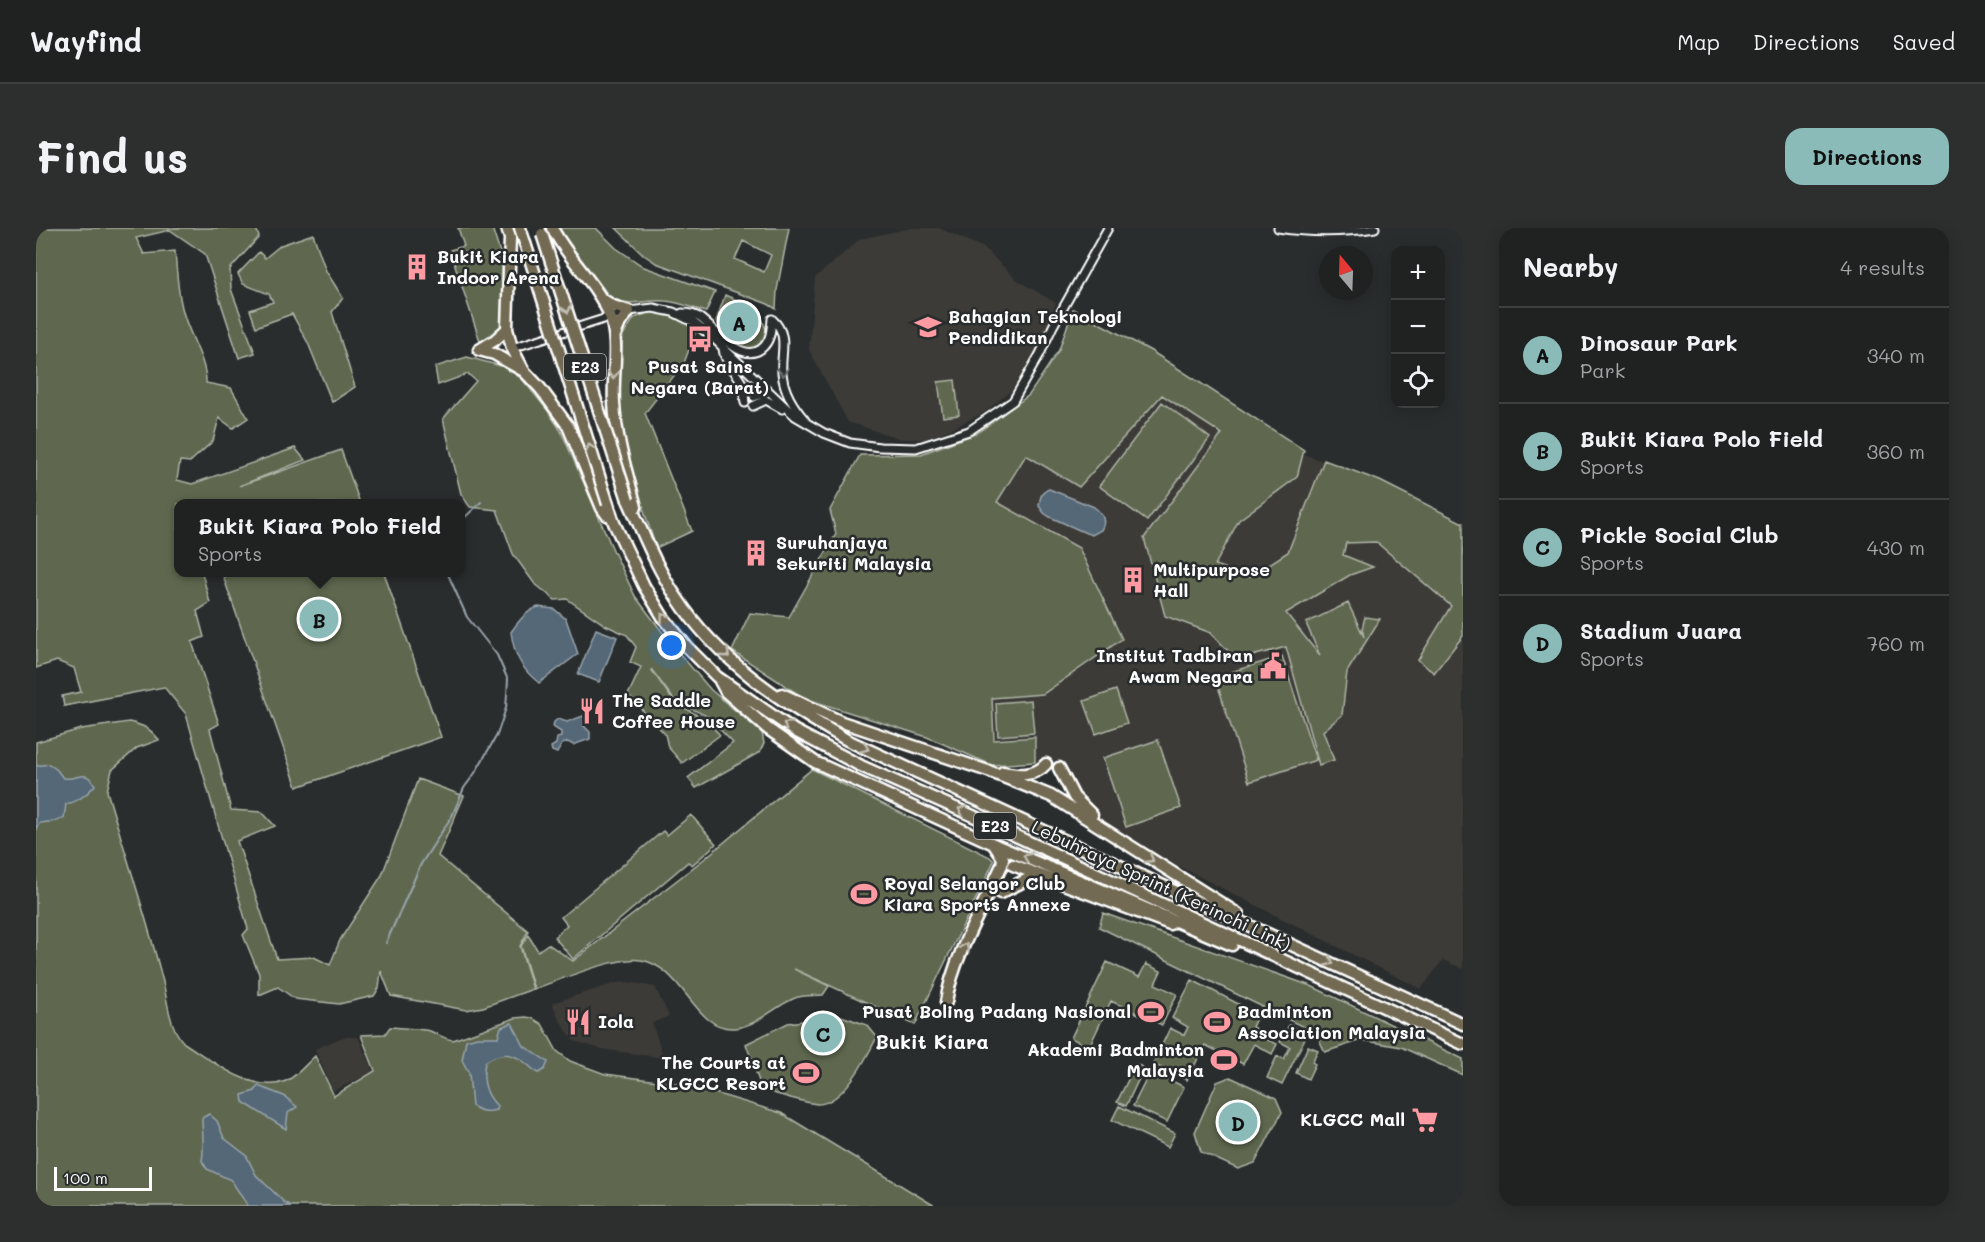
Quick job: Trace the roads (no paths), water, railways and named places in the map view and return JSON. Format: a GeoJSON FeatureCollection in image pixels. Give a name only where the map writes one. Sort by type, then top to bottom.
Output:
{"type":"FeatureCollection","features":[{"type":"Feature","properties":{"kind":"highway"},"geometry":{"type":"LineString","coordinates":[[507,228],[510,238],[507,329],[524,371]]}},
{"type":"Feature","properties":{"kind":"highway","name":"Lebuhraya Sprint (Kerinchi Link)"},"geometry":{"type":"LineString","coordinates":[[520,228],[614,523],[645,586],[663,616],[687,647],[717,676],[795,731],[861,766],[1463,1044]]}},
{"type":"Feature","properties":{"kind":"highway"},"geometry":{"type":"LineString","coordinates":[[545,230],[561,246],[600,297],[610,317],[615,335],[613,390],[618,436],[654,558]]}},
{"type":"Feature","properties":{"kind":"highway","name":"Lebuhraya Sprint (Kerinchi Link)"},"geometry":{"type":"LineString","coordinates":[[545,230],[628,500],[654,558],[676,598],[699,626],[740,668],[797,712],[847,740],[1463,1024]]}},
{"type":"Feature","properties":{"kind":"highway"},"geometry":{"type":"LineString","coordinates":[[600,297],[613,306],[630,311],[620,323],[615,335]]}},
{"type":"Feature","properties":{"kind":"highway"},"geometry":{"type":"LineString","coordinates":[[507,329],[479,351],[494,354],[524,371],[540,388],[568,426],[602,508],[614,523]]}},
{"type":"Feature","properties":{"kind":"highway"},"geometry":{"type":"LineString","coordinates":[[717,676],[726,692],[753,717],[815,762],[992,842],[1167,916],[1196,931],[1260,956],[1281,961]]}},
{"type":"Feature","properties":{"kind":"highway"},"geometry":{"type":"LineString","coordinates":[[763,684],[842,722],[991,772],[1051,796],[1276,938]]}},
{"type":"Feature","properties":{"kind":"highway"},"geometry":{"type":"LineString","coordinates":[[991,772],[1029,774],[1046,764]]}},
{"type":"Feature","properties":{"kind":"highway"},"geometry":{"type":"LineString","coordinates":[[1059,768],[1074,797],[1101,827]]}},
{"type":"Feature","properties":{"kind":"highway"},"geometry":{"type":"LineString","coordinates":[[946,1002],[948,990],[964,947],[1002,865],[1003,858],[992,842]]}},
{"type":"Feature","properties":{"kind":"highway"},"geometry":{"type":"LineString","coordinates":[[1013,865],[1172,925],[1196,931]]}},
{"type":"Feature","properties":{"kind":"highway"},"geometry":{"type":"LineString","coordinates":[[1000,893],[1026,880],[1042,877]]}},
{"type":"Feature","properties":{"kind":"street"},"geometry":{"type":"LineString","coordinates":[[722,347],[723,354],[738,375],[749,404],[769,400],[824,433],[850,443],[916,448],[969,431],[1013,401],[1108,228]]}},
{"type":"Feature","properties":{"kind":"street"},"geometry":{"type":"LineString","coordinates":[[1278,228],[1305,232],[1346,232],[1375,228]]}},
{"type":"Feature","properties":{"kind":"street"},"geometry":{"type":"LineString","coordinates":[[513,348],[630,311],[652,308],[697,316],[737,350],[751,353],[766,345],[770,337],[772,319],[783,337],[782,371],[786,391],[791,403],[807,422]]}},
{"type":"Feature","properties":{"kind":"street"},"geometry":{"type":"LineString","coordinates":[[674,312],[693,322],[795,416]]}},
{"type":"Feature","properties":{"kind":"street"},"geometry":{"type":"LineString","coordinates":[[754,397],[769,392]]}},
{"type":"Feature","properties":{"kind":"water"},"geometry":{"type":"Polygon","coordinates":[[[1049,489],[1094,507],[1103,517],[1104,523],[1101,530],[1092,535],[1044,513],[1039,506],[1040,500],[1049,489]]]}},
{"type":"Feature","properties":{"kind":"water"},"geometry":{"type":"Polygon","coordinates":[[[538,607],[554,609],[566,619],[578,654],[539,683],[527,672],[519,660],[511,632],[526,614],[538,607]]]}},
{"type":"Feature","properties":{"kind":"water"},"geometry":{"type":"Polygon","coordinates":[[[596,629],[617,637],[599,682],[578,674],[596,629]]]}},
{"type":"Feature","properties":{"kind":"water"},"geometry":{"type":"Polygon","coordinates":[[[583,716],[587,718],[588,722],[584,726],[590,732],[590,739],[573,745],[568,742],[562,744],[557,753],[552,751],[551,747],[556,744],[557,738],[561,737],[561,732],[553,727],[554,722],[558,719],[567,722],[583,716]]]}},
{"type":"Feature","properties":{"kind":"water"},"geometry":{"type":"Polygon","coordinates":[[[49,764],[63,778],[84,776],[95,785],[82,797],[66,804],[64,818],[40,823],[36,828],[36,766],[49,764]]]}},
{"type":"Feature","properties":{"kind":"water"},"geometry":{"type":"Polygon","coordinates":[[[512,1023],[524,1046],[548,1062],[545,1069],[539,1073],[518,1058],[508,1055],[499,1055],[485,1062],[485,1086],[497,1106],[496,1110],[480,1110],[472,1106],[469,1073],[462,1060],[466,1040],[477,1037],[498,1037],[501,1027],[512,1023]]]}},
{"type":"Feature","properties":{"kind":"water"},"geometry":{"type":"Polygon","coordinates":[[[258,1086],[284,1096],[297,1107],[288,1113],[286,1129],[243,1102],[242,1095],[255,1091],[258,1086]]]}},
{"type":"Feature","properties":{"kind":"water"},"geometry":{"type":"Polygon","coordinates":[[[209,1114],[217,1121],[224,1138],[246,1155],[256,1175],[291,1206],[248,1206],[231,1180],[207,1169],[202,1161],[202,1118],[209,1114]]]}},
{"type":"Feature","properties":{"kind":"waterway"},"geometry":{"type":"LineString","coordinates":[[465,517],[481,502]]}},
{"type":"Feature","properties":{"kind":"waterway"},"geometry":{"type":"LineString","coordinates":[[386,943],[421,864],[452,816],[464,788],[497,735],[506,708],[508,680],[497,655],[467,617],[449,577]]}},
{"type":"Feature","properties":{"kind":"place","name":"Bukit Kiara Indoor Arena"},"geometry":{"type":"Point","coordinates":[417,267]}},
{"type":"Feature","properties":{"kind":"place","name":"Dinosaur Park"},"geometry":{"type":"Point","coordinates":[739,322]}},
{"type":"Feature","properties":{"kind":"place","name":"Bahagian Teknologi Pendidikan"},"geometry":{"type":"Point","coordinates":[928,327]}},
{"type":"Feature","properties":{"kind":"place","name":"Pusat Sains Negara (Barat)"},"geometry":{"type":"Point","coordinates":[700,339]}},
{"type":"Feature","properties":{"kind":"place","name":"Suruhanjaya Sekuriti Malaysia"},"geometry":{"type":"Point","coordinates":[756,553]}},
{"type":"Feature","properties":{"kind":"place","name":"Multipurpose Hall"},"geometry":{"type":"Point","coordinates":[1133,580]}},
{"type":"Feature","properties":{"kind":"place","name":"Bukit Kiara Polo Field"},"geometry":{"type":"Point","coordinates":[319,619]}},
{"type":"Feature","properties":{"kind":"place","name":"Institut Tadbiran Awam Negara"},"geometry":{"type":"Point","coordinates":[1273,666]}},
{"type":"Feature","properties":{"kind":"place","name":"The Saddle Coffee House"},"geometry":{"type":"Point","coordinates":[592,711]}},
{"type":"Feature","properties":{"kind":"place","name":"Royal Selangor Club Kiara Sports Annexe"},"geometry":{"type":"Point","coordinates":[864,894]}},
{"type":"Feature","properties":{"kind":"place","name":"Pusat Boling Padang Nasional"},"geometry":{"type":"Point","coordinates":[1151,1012]}},
{"type":"Feature","properties":{"kind":"place","name":"Iola"},"geometry":{"type":"Point","coordinates":[578,1022]}},
{"type":"Feature","properties":{"kind":"place","name":"Badminton Association Malaysia"},"geometry":{"type":"Point","coordinates":[1217,1022]}},
{"type":"Feature","properties":{"kind":"place","name":"Pickle Social Club"},"geometry":{"type":"Point","coordinates":[823,1033]}},
{"type":"Feature","properties":{"kind":"place","name":"Akademi Badminton Malaysia"},"geometry":{"type":"Point","coordinates":[1224,1060]}},
{"type":"Feature","properties":{"kind":"place","name":"The Courts at KLGCC Resort"},"geometry":{"type":"Point","coordinates":[806,1073]}},
{"type":"Feature","properties":{"kind":"place","name":"KLGCC Mall"},"geometry":{"type":"Point","coordinates":[1425,1120]}},
{"type":"Feature","properties":{"kind":"place","name":"Stadium Juara"},"geometry":{"type":"Point","coordinates":[1238,1122]}},
{"type":"Feature","properties":{"kind":"district","name":"Bukit Kiara"},"geometry":{"type":"Point","coordinates":[932,1042]}}]}
